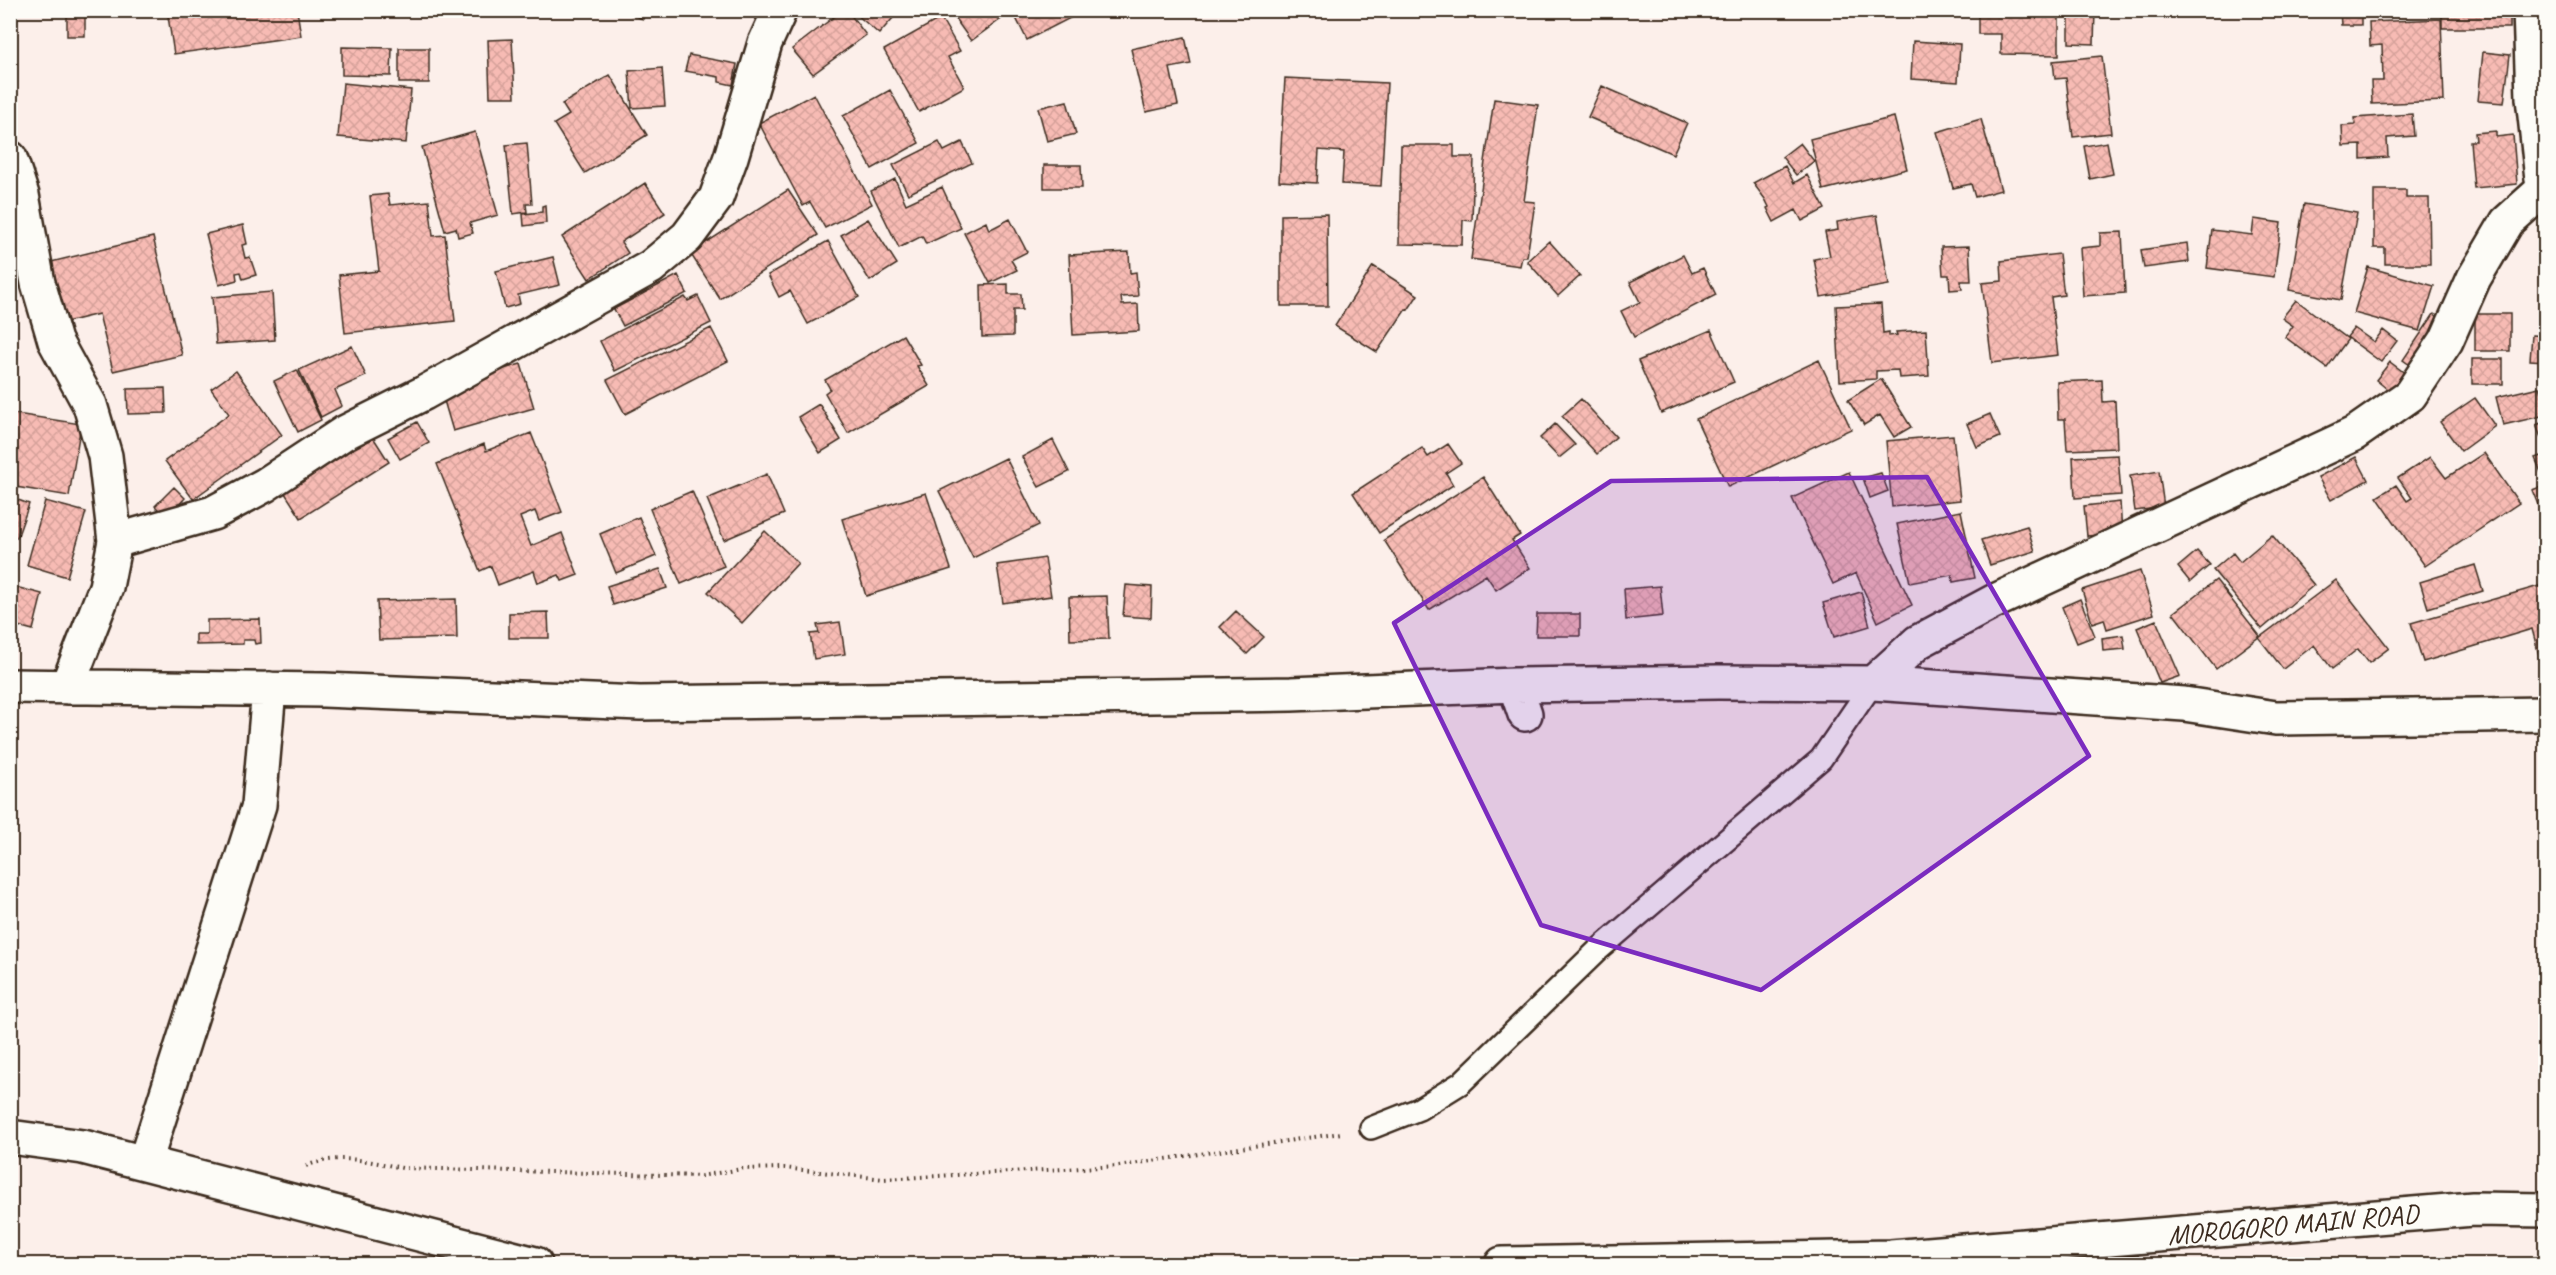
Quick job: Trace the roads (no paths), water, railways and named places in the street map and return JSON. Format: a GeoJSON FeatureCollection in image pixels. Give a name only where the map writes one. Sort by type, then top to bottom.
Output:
{"type":"FeatureCollection","features":[{"type":"Feature","properties":{"kind":"main road"},"geometry":{"type":"LineString","coordinates":[[115,541],[213,513],[265,485],[344,433],[424,393],[651,267],[687,237],[716,198],[731,157],[765,43],[780,10]]}},
{"type":"Feature","properties":{"kind":"main road"},"geometry":{"type":"LineString","coordinates":[[1873,683],[1918,642],[1994,602],[2354,434],[2410,395],[2446,341],[2474,278],[2507,222],[2544,188],[2533,98],[2530,10]]}},
{"type":"Feature","properties":{"kind":"main road"},"geometry":{"type":"LineString","coordinates":[[10,158],[22,195],[38,283],[55,340],[90,405],[105,456],[115,541],[106,587],[67,687]]}},
{"type":"Feature","properties":{"kind":"main road"},"geometry":{"type":"LineString","coordinates":[[10,686],[269,689],[640,703],[1291,694],[1520,700],[1704,682],[1873,683],[2184,704],[2276,718],[2546,714]]}},
{"type":"Feature","properties":{"kind":"main road"},"geometry":{"type":"LineString","coordinates":[[145,1162],[259,805],[269,689]]}},
{"type":"Feature","properties":{"kind":"main road"},"geometry":{"type":"LineString","coordinates":[[10,1137],[83,1147],[535,1264]]}},
{"type":"Feature","properties":{"kind":"main road","name":"MOROGORO MAIN ROAD"},"geometry":{"type":"LineString","coordinates":[[1502,1264],[1891,1257],[2473,1209],[2546,1210]]}},
{"type":"Feature","properties":{"kind":"lane"},"geometry":{"type":"LineString","coordinates":[[1371,1128],[1419,1109],[1461,1083],[1597,951],[1821,759],[1873,683]]}}]}
